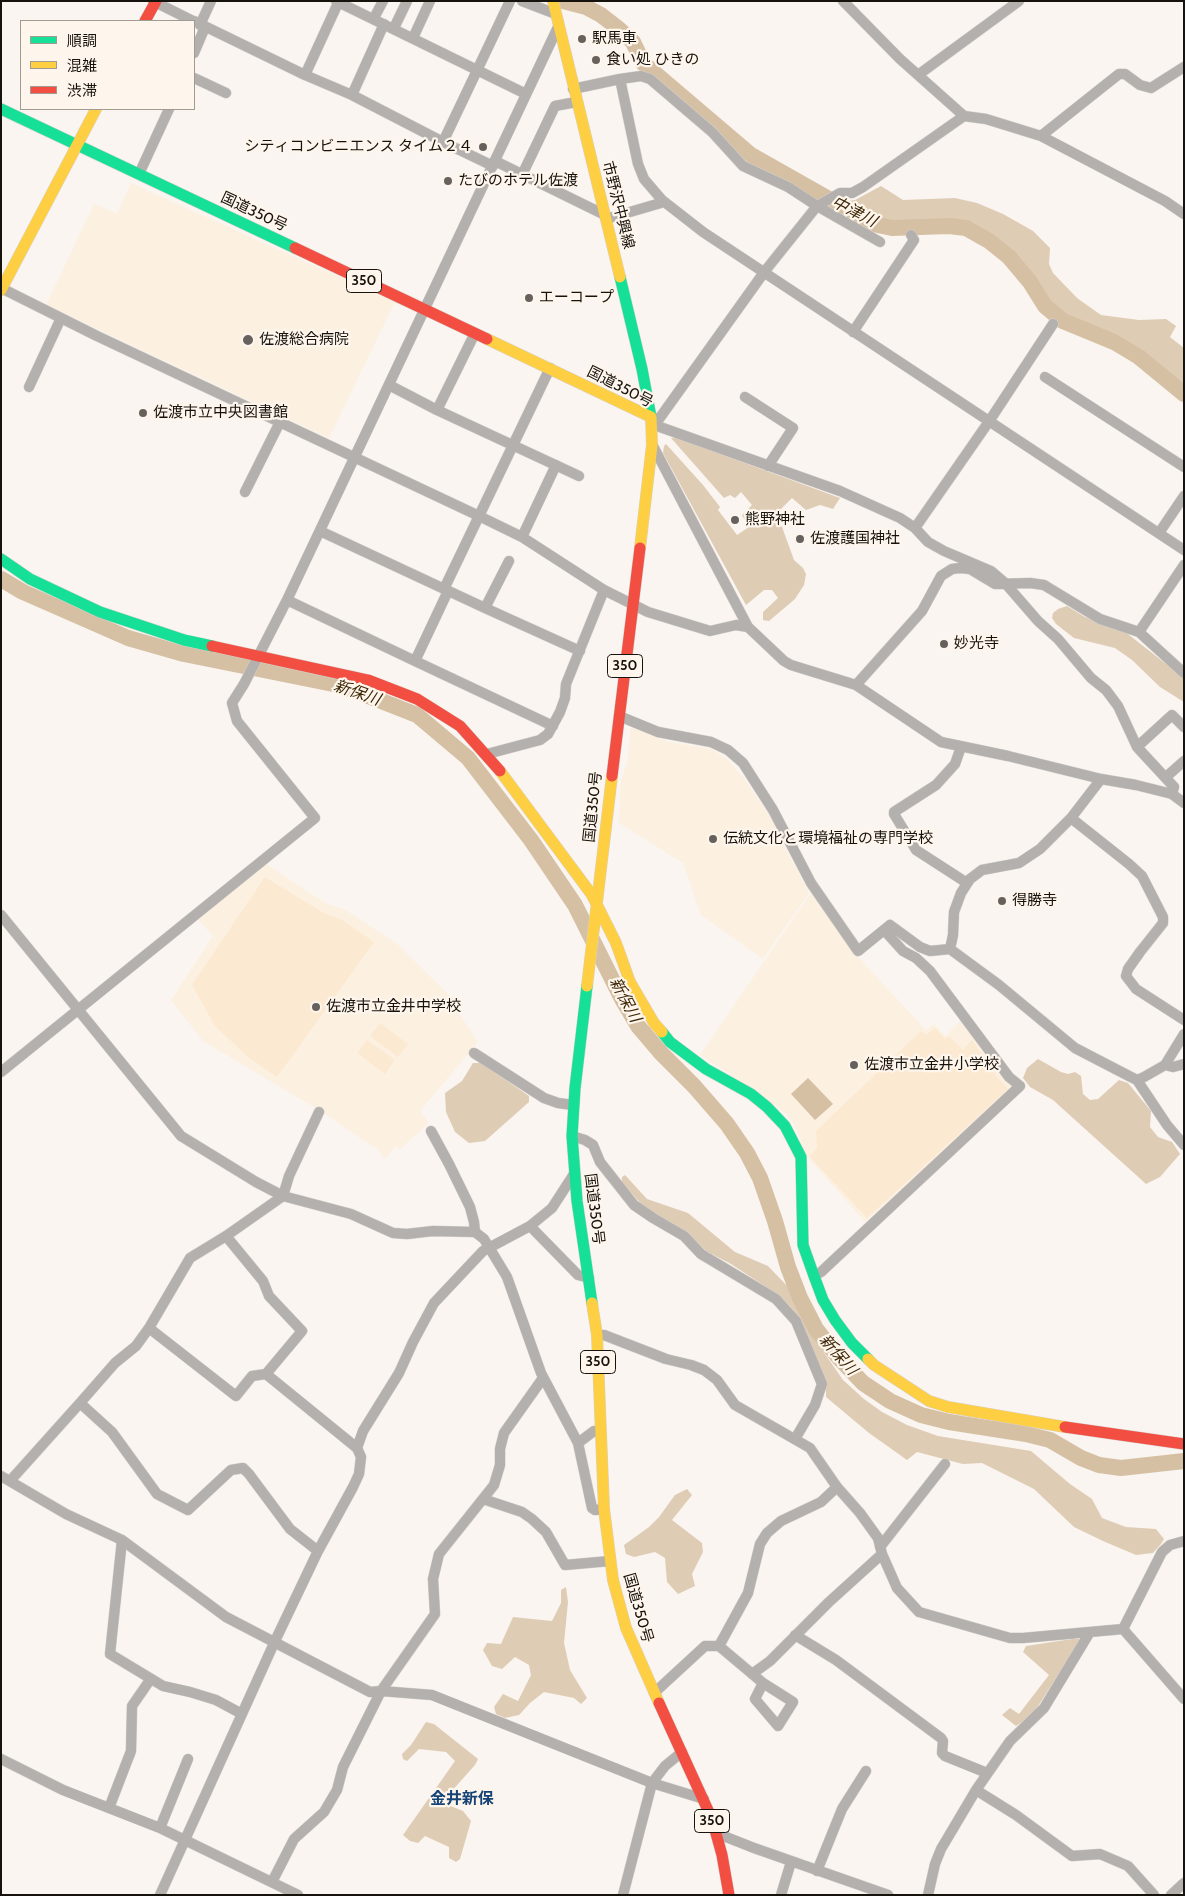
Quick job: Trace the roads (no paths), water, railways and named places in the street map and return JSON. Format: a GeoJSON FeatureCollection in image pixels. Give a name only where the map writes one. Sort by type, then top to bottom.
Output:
{"type":"FeatureCollection","features":[{"type":"Feature","properties":{"kind":"main road"},"geometry":{"type":"LineString","coordinates":[[146,20],[155,2]]}},
{"type":"Feature","properties":{"kind":"main road","name":"市野沢中興線"},"geometry":{"type":"LineString","coordinates":[[554,7],[642,369],[651,417]]}},
{"type":"Feature","properties":{"kind":"main road","name":"国道350号"},"geometry":{"type":"LineString","coordinates":[[1,109],[651,417],[652,445],[634,604],[573,1105],[574,1174],[597,1335],[604,1509],[610,1561],[626,1628],[654,1693],[704,1799],[724,1863],[729,1895]]}},
{"type":"Feature","properties":{"kind":"main road"},"geometry":{"type":"LineString","coordinates":[[2,289],[95,110]]}},
{"type":"Feature","properties":{"kind":"main road"},"geometry":{"type":"LineString","coordinates":[[1,559],[30,579],[100,612],[184,640],[368,680],[397,690],[437,710],[460,726],[487,754],[557,846],[616,943],[630,982],[654,1024],[670,1042],[700,1064],[751,1094],[785,1126],[801,1157],[804,1245],[814,1276],[823,1300],[852,1343],[874,1365],[930,1401],[961,1410],[1081,1430],[1184,1444]]}},
{"type":"Feature","properties":{"kind":"street"},"geometry":{"type":"LineString","coordinates":[[195,46],[198,24],[211,1]]}},
{"type":"Feature","properties":{"kind":"street"},"geometry":{"type":"LineString","coordinates":[[374,18],[383,1]]}},
{"type":"Feature","properties":{"kind":"street"},"geometry":{"type":"LineString","coordinates":[[352,95],[389,26],[407,1]]}},
{"type":"Feature","properties":{"kind":"street"},"geometry":{"type":"LineString","coordinates":[[414,38],[430,1]]}},
{"type":"Feature","properties":{"kind":"street"},"geometry":{"type":"LineString","coordinates":[[443,142],[510,1]]}},
{"type":"Feature","properties":{"kind":"street"},"geometry":{"type":"LineString","coordinates":[[522,1],[554,7]]}},
{"type":"Feature","properties":{"kind":"street"},"geometry":{"type":"LineString","coordinates":[[844,1],[918,75],[964,116],[986,119],[1040,136],[1165,201],[1184,214]]}},
{"type":"Feature","properties":{"kind":"street"},"geometry":{"type":"LineString","coordinates":[[918,75],[1019,1]]}},
{"type":"Feature","properties":{"kind":"street"},"geometry":{"type":"LineString","coordinates":[[155,2],[190,20]]}},
{"type":"Feature","properties":{"kind":"street"},"geometry":{"type":"LineString","coordinates":[[305,75],[338,2],[526,94]]}},
{"type":"Feature","properties":{"kind":"street"},"geometry":{"type":"LineString","coordinates":[[198,24],[305,75],[352,95],[443,142],[522,175],[606,217],[664,202]]}},
{"type":"Feature","properties":{"kind":"street"},"geometry":{"type":"LineString","coordinates":[[1,1072],[315,818],[238,721],[232,703],[259,656],[287,600],[558,27]]}},
{"type":"Feature","properties":{"kind":"street"},"geometry":{"type":"LineString","coordinates":[[1040,136],[1119,74],[1125,74],[1140,85],[1151,88],[1184,66]]}},
{"type":"Feature","properties":{"kind":"street"},"geometry":{"type":"LineString","coordinates":[[573,89],[641,76],[650,79],[712,132],[743,166],[788,187],[880,242]]}},
{"type":"Feature","properties":{"kind":"street"},"geometry":{"type":"LineString","coordinates":[[195,78],[226,93]]}},
{"type":"Feature","properties":{"kind":"street"},"geometry":{"type":"LineString","coordinates":[[620,79],[638,164],[644,179],[664,202],[690,223],[1184,550]]}},
{"type":"Feature","properties":{"kind":"street"},"geometry":{"type":"LineString","coordinates":[[522,175],[555,106],[576,102]]}},
{"type":"Feature","properties":{"kind":"street"},"geometry":{"type":"LineString","coordinates":[[139,174],[168,110]]}},
{"type":"Feature","properties":{"kind":"street"},"geometry":{"type":"LineString","coordinates":[[651,417],[659,419],[765,271],[817,206],[840,193],[852,192],[863,187],[964,116]]}},
{"type":"Feature","properties":{"kind":"street"},"geometry":{"type":"LineString","coordinates":[[853,332],[914,240],[911,235]]}},
{"type":"Feature","properties":{"kind":"street"},"geometry":{"type":"LineString","coordinates":[[2,289],[522,537],[604,590],[648,612],[704,630],[715,631],[736,625],[748,627]]}},
{"type":"Feature","properties":{"kind":"street"},"geometry":{"type":"LineString","coordinates":[[29,387],[61,318]]}},
{"type":"Feature","properties":{"kind":"street"},"geometry":{"type":"LineString","coordinates":[[915,528],[990,420],[1052,324]]}},
{"type":"Feature","properties":{"kind":"street"},"geometry":{"type":"LineString","coordinates":[[437,410],[475,333]]}},
{"type":"Feature","properties":{"kind":"street"},"geometry":{"type":"LineString","coordinates":[[415,661],[479,516],[550,368]]}},
{"type":"Feature","properties":{"kind":"street"},"geometry":{"type":"LineString","coordinates":[[1045,377],[1184,467]]}},
{"type":"Feature","properties":{"kind":"street"},"geometry":{"type":"LineString","coordinates":[[389,385],[437,410],[579,476]]}},
{"type":"Feature","properties":{"kind":"street"},"geometry":{"type":"LineString","coordinates":[[745,397],[793,428],[768,466]]}},
{"type":"Feature","properties":{"kind":"street"},"geometry":{"type":"LineString","coordinates":[[651,417],[660,427],[840,491],[900,518],[915,528],[928,542],[991,571],[1038,621],[1058,639],[1091,678],[1106,690],[1118,706],[1137,747],[1174,787],[1172,794]]}},
{"type":"Feature","properties":{"kind":"street"},"geometry":{"type":"LineString","coordinates":[[245,492],[280,422]]}},
{"type":"Feature","properties":{"kind":"street"},"geometry":{"type":"LineString","coordinates":[[652,445],[748,627],[776,655],[791,665],[856,685],[941,742],[1172,794],[1184,803]]}},
{"type":"Feature","properties":{"kind":"street"},"geometry":{"type":"LineString","coordinates":[[522,537],[556,465]]}},
{"type":"Feature","properties":{"kind":"street"},"geometry":{"type":"LineString","coordinates":[[1159,533],[1184,496]]}},
{"type":"Feature","properties":{"kind":"street"},"geometry":{"type":"LineString","coordinates":[[320,531],[580,652]]}},
{"type":"Feature","properties":{"kind":"street"},"geometry":{"type":"LineString","coordinates":[[485,608],[509,560]]}},
{"type":"Feature","properties":{"kind":"street"},"geometry":{"type":"LineString","coordinates":[[1139,632],[1184,565]]}},
{"type":"Feature","properties":{"kind":"street"},"geometry":{"type":"LineString","coordinates":[[856,685],[922,611],[941,576],[952,569],[960,568],[970,569],[995,584],[1030,583],[1044,585],[1100,619],[1139,632],[1184,673]]}},
{"type":"Feature","properties":{"kind":"street"},"geometry":{"type":"LineString","coordinates":[[487,754],[540,740],[554,726],[565,698],[566,684],[604,590]]}},
{"type":"Feature","properties":{"kind":"street"},"geometry":{"type":"LineString","coordinates":[[287,600],[554,726]]}},
{"type":"Feature","properties":{"kind":"street"},"geometry":{"type":"LineString","coordinates":[[1137,747],[1172,715],[1184,727]]}},
{"type":"Feature","properties":{"kind":"street"},"geometry":{"type":"LineString","coordinates":[[619,716],[658,732],[711,742],[736,756],[743,763],[773,810],[811,883],[858,951],[890,925],[920,947],[930,951],[950,949],[999,985],[1075,1048],[1137,1080],[1167,1125],[1184,1144]]}},
{"type":"Feature","properties":{"kind":"street"},"geometry":{"type":"LineString","coordinates":[[961,747],[955,764],[936,784],[894,812],[894,814],[916,850],[967,883]]}},
{"type":"Feature","properties":{"kind":"street"},"geometry":{"type":"LineString","coordinates":[[1166,777],[1184,761]]}},
{"type":"Feature","properties":{"kind":"street"},"geometry":{"type":"LineString","coordinates":[[950,949],[954,912],[970,879],[982,870],[1019,863],[1040,849],[1071,818],[1101,779]]}},
{"type":"Feature","properties":{"kind":"street"},"geometry":{"type":"LineString","coordinates":[[1071,818],[1142,876],[1163,917],[1163,923],[1128,969],[1126,976],[1136,989],[1184,1020]]}},
{"type":"Feature","properties":{"kind":"street"},"geometry":{"type":"LineString","coordinates":[[1,915],[181,1136],[256,1182],[283,1196],[352,1214],[392,1233],[407,1234],[433,1231],[475,1232],[484,1239],[507,1277],[543,1378],[578,1443],[592,1508],[594,1510],[604,1509]]}},
{"type":"Feature","properties":{"kind":"street"},"geometry":{"type":"LineString","coordinates":[[814,1276],[821,1272],[1020,1086],[1009,1077],[930,971],[904,950],[884,930]]}},
{"type":"Feature","properties":{"kind":"street"},"geometry":{"type":"LineString","coordinates":[[1137,1080],[1166,1065],[1184,1034]]}},
{"type":"Feature","properties":{"kind":"street"},"geometry":{"type":"LineString","coordinates":[[474,1053],[544,1098],[573,1105]]}},
{"type":"Feature","properties":{"kind":"street"},"geometry":{"type":"LineString","coordinates":[[1166,1065],[1184,1064]]}},
{"type":"Feature","properties":{"kind":"street"},"geometry":{"type":"LineString","coordinates":[[319,1112],[289,1176],[283,1196],[226,1236],[190,1258],[149,1328],[136,1346],[115,1363],[80,1403],[5,1478],[66,1514],[122,1540],[226,1617],[370,1692],[381,1691],[432,1695],[652,1783],[704,1799]]}},
{"type":"Feature","properties":{"kind":"street"},"geometry":{"type":"LineString","coordinates":[[431,1131],[470,1208],[475,1232]]}},
{"type":"Feature","properties":{"kind":"street"},"geometry":{"type":"LineString","coordinates":[[572,1136],[593,1145],[600,1162],[634,1205],[684,1236],[701,1254],[776,1299],[796,1321],[822,1384],[815,1405],[795,1438]]}},
{"type":"Feature","properties":{"kind":"street"},"geometry":{"type":"LineString","coordinates":[[357,1448],[363,1432],[399,1373],[412,1342],[434,1303],[483,1250],[530,1226],[552,1208],[574,1174]]}},
{"type":"Feature","properties":{"kind":"street"},"geometry":{"type":"LineString","coordinates":[[530,1226],[578,1275],[589,1278]]}},
{"type":"Feature","properties":{"kind":"street"},"geometry":{"type":"LineString","coordinates":[[149,1328],[236,1396],[252,1376],[266,1374],[302,1331],[269,1296],[263,1281],[226,1236]]}},
{"type":"Feature","properties":{"kind":"street"},"geometry":{"type":"LineString","coordinates":[[597,1335],[604,1335],[666,1359],[704,1370],[717,1380],[735,1405],[810,1448],[837,1487],[878,1538],[897,1588],[919,1612],[1010,1638],[1123,1629]]}},
{"type":"Feature","properties":{"kind":"street"},"geometry":{"type":"LineString","coordinates":[[160,1895],[318,1550],[354,1487],[359,1474],[361,1457],[357,1448],[266,1374]]}},
{"type":"Feature","properties":{"kind":"street"},"geometry":{"type":"LineString","coordinates":[[272,1882],[294,1839],[324,1812],[337,1790],[343,1767],[381,1691],[435,1614],[433,1579],[439,1554],[494,1485],[500,1464],[500,1449],[504,1434],[543,1378]]}},
{"type":"Feature","properties":{"kind":"street"},"geometry":{"type":"LineString","coordinates":[[80,1403],[112,1432],[157,1494],[188,1510],[231,1470],[243,1468],[290,1528],[318,1550]]}},
{"type":"Feature","properties":{"kind":"street"},"geometry":{"type":"LineString","coordinates":[[578,1443],[594,1431]]}},
{"type":"Feature","properties":{"kind":"street"},"geometry":{"type":"LineString","coordinates":[[752,1674],[770,1661],[881,1550],[945,1464]]}},
{"type":"Feature","properties":{"kind":"street"},"geometry":{"type":"LineString","coordinates":[[719,1646],[748,1593],[760,1544],[767,1533],[781,1521],[821,1502],[837,1487]]}},
{"type":"Feature","properties":{"kind":"street"},"geometry":{"type":"LineString","coordinates":[[482,1499],[522,1512],[532,1518],[546,1532],[566,1565],[610,1561]]}},
{"type":"Feature","properties":{"kind":"street"},"geometry":{"type":"LineString","coordinates":[[122,1540],[110,1654],[150,1680],[163,1686],[216,1700],[242,1714]]}},
{"type":"Feature","properties":{"kind":"street"},"geometry":{"type":"LineString","coordinates":[[1123,1629],[1162,1552],[1170,1545],[1184,1541]]}},
{"type":"Feature","properties":{"kind":"street"},"geometry":{"type":"LineString","coordinates":[[1123,1629],[1184,1699]]}},
{"type":"Feature","properties":{"kind":"street"},"geometry":{"type":"LineString","coordinates":[[928,1895],[935,1864],[941,1849],[976,1790],[1010,1741],[1044,1708],[1090,1632]]}},
{"type":"Feature","properties":{"kind":"street"},"geometry":{"type":"LineString","coordinates":[[795,1636],[836,1660],[941,1738],[943,1741],[942,1753],[945,1756],[987,1773]]}},
{"type":"Feature","properties":{"kind":"street"},"geometry":{"type":"LineString","coordinates":[[654,1693],[705,1646],[719,1646],[763,1684]]}},
{"type":"Feature","properties":{"kind":"street"},"geometry":{"type":"LineString","coordinates":[[109,1808],[131,1751],[132,1706],[150,1680]]}},
{"type":"Feature","properties":{"kind":"street"},"geometry":{"type":"LineString","coordinates":[[623,1895],[652,1783],[665,1766],[682,1752]]}},
{"type":"Feature","properties":{"kind":"street"},"geometry":{"type":"LineString","coordinates":[[1,1759],[64,1790],[160,1828],[298,1895]]}},
{"type":"Feature","properties":{"kind":"street"},"geometry":{"type":"LineString","coordinates":[[160,1828],[188,1759]]}},
{"type":"Feature","properties":{"kind":"street"},"geometry":{"type":"LineString","coordinates":[[817,1871],[842,1810],[866,1771]]}},
{"type":"Feature","properties":{"kind":"street"},"geometry":{"type":"LineString","coordinates":[[976,1790],[1016,1815],[1072,1856],[1100,1854],[1128,1866],[1154,1895]]}},
{"type":"Feature","properties":{"kind":"street"},"geometry":{"type":"LineString","coordinates":[[716,1833],[792,1862],[888,1895]]}},
{"type":"Feature","properties":{"kind":"street"},"geometry":{"type":"LineString","coordinates":[[781,1895],[792,1862]]}},
{"type":"Feature","properties":{"kind":"street"},"geometry":{"type":"LineString","coordinates":[[1171,1895],[1184,1883]]}},
{"type":"Feature","properties":{"kind":"waterway","name":"中津川"},"geometry":{"type":"LineString","coordinates":[[563,1],[586,7],[601,15],[619,29],[633,42],[643,63],[751,155],[873,224],[892,228],[949,226],[966,228],[989,241],[1009,257],[1030,282],[1045,306],[1063,321],[1114,342],[1139,357],[1184,394]]}},
{"type":"Feature","properties":{"kind":"waterway","name":"新保川"},"geometry":{"type":"LineString","coordinates":[[1,579],[23,592],[128,638],[184,654],[343,686],[417,715],[468,758],[531,840],[575,905],[622,999],[638,1026],[727,1124],[747,1153],[760,1178],[788,1267],[800,1298],[816,1329],[839,1358],[863,1383],[890,1401],[921,1415],[949,1422],[1026,1434],[1050,1440],[1081,1458],[1099,1465],[1121,1468],[1184,1461]]}},
{"type":"Feature","properties":{"kind":"place","name":"駅馬車"},"geometry":{"type":"Point","coordinates":[582,39]}},
{"type":"Feature","properties":{"kind":"place","name":"食い処 ひきの"},"geometry":{"type":"Point","coordinates":[596,60]}},
{"type":"Feature","properties":{"kind":"place","name":"シティコンビニエンス タイム２４"},"geometry":{"type":"Point","coordinates":[483,147]}},
{"type":"Feature","properties":{"kind":"place","name":"たびのホテル佐渡"},"geometry":{"type":"Point","coordinates":[448,181]}},
{"type":"Feature","properties":{"kind":"place","name":"エーコープ"},"geometry":{"type":"Point","coordinates":[529,298]}},
{"type":"Feature","properties":{"kind":"place","name":"佐渡総合病院"},"geometry":{"type":"Point","coordinates":[248,340]}},
{"type":"Feature","properties":{"kind":"place","name":"佐渡市立中央図書館"},"geometry":{"type":"Point","coordinates":[143,413]}},
{"type":"Feature","properties":{"kind":"place","name":"熊野神社"},"geometry":{"type":"Point","coordinates":[735,520]}},
{"type":"Feature","properties":{"kind":"place","name":"佐渡護国神社"},"geometry":{"type":"Point","coordinates":[800,539]}},
{"type":"Feature","properties":{"kind":"place","name":"妙光寺"},"geometry":{"type":"Point","coordinates":[944,644]}},
{"type":"Feature","properties":{"kind":"place","name":"伝統文化と環境福祉の専門学校"},"geometry":{"type":"Point","coordinates":[713,839]}},
{"type":"Feature","properties":{"kind":"place","name":"得勝寺"},"geometry":{"type":"Point","coordinates":[1002,901]}},
{"type":"Feature","properties":{"kind":"place","name":"佐渡市立金井中学校"},"geometry":{"type":"Point","coordinates":[316,1007]}},
{"type":"Feature","properties":{"kind":"place","name":"佐渡市立金井小学校"},"geometry":{"type":"Point","coordinates":[854,1065]}},
{"type":"Feature","properties":{"kind":"district","name":"金井新保"},"geometry":{"type":"Point","coordinates":[462,1799]}}]}
